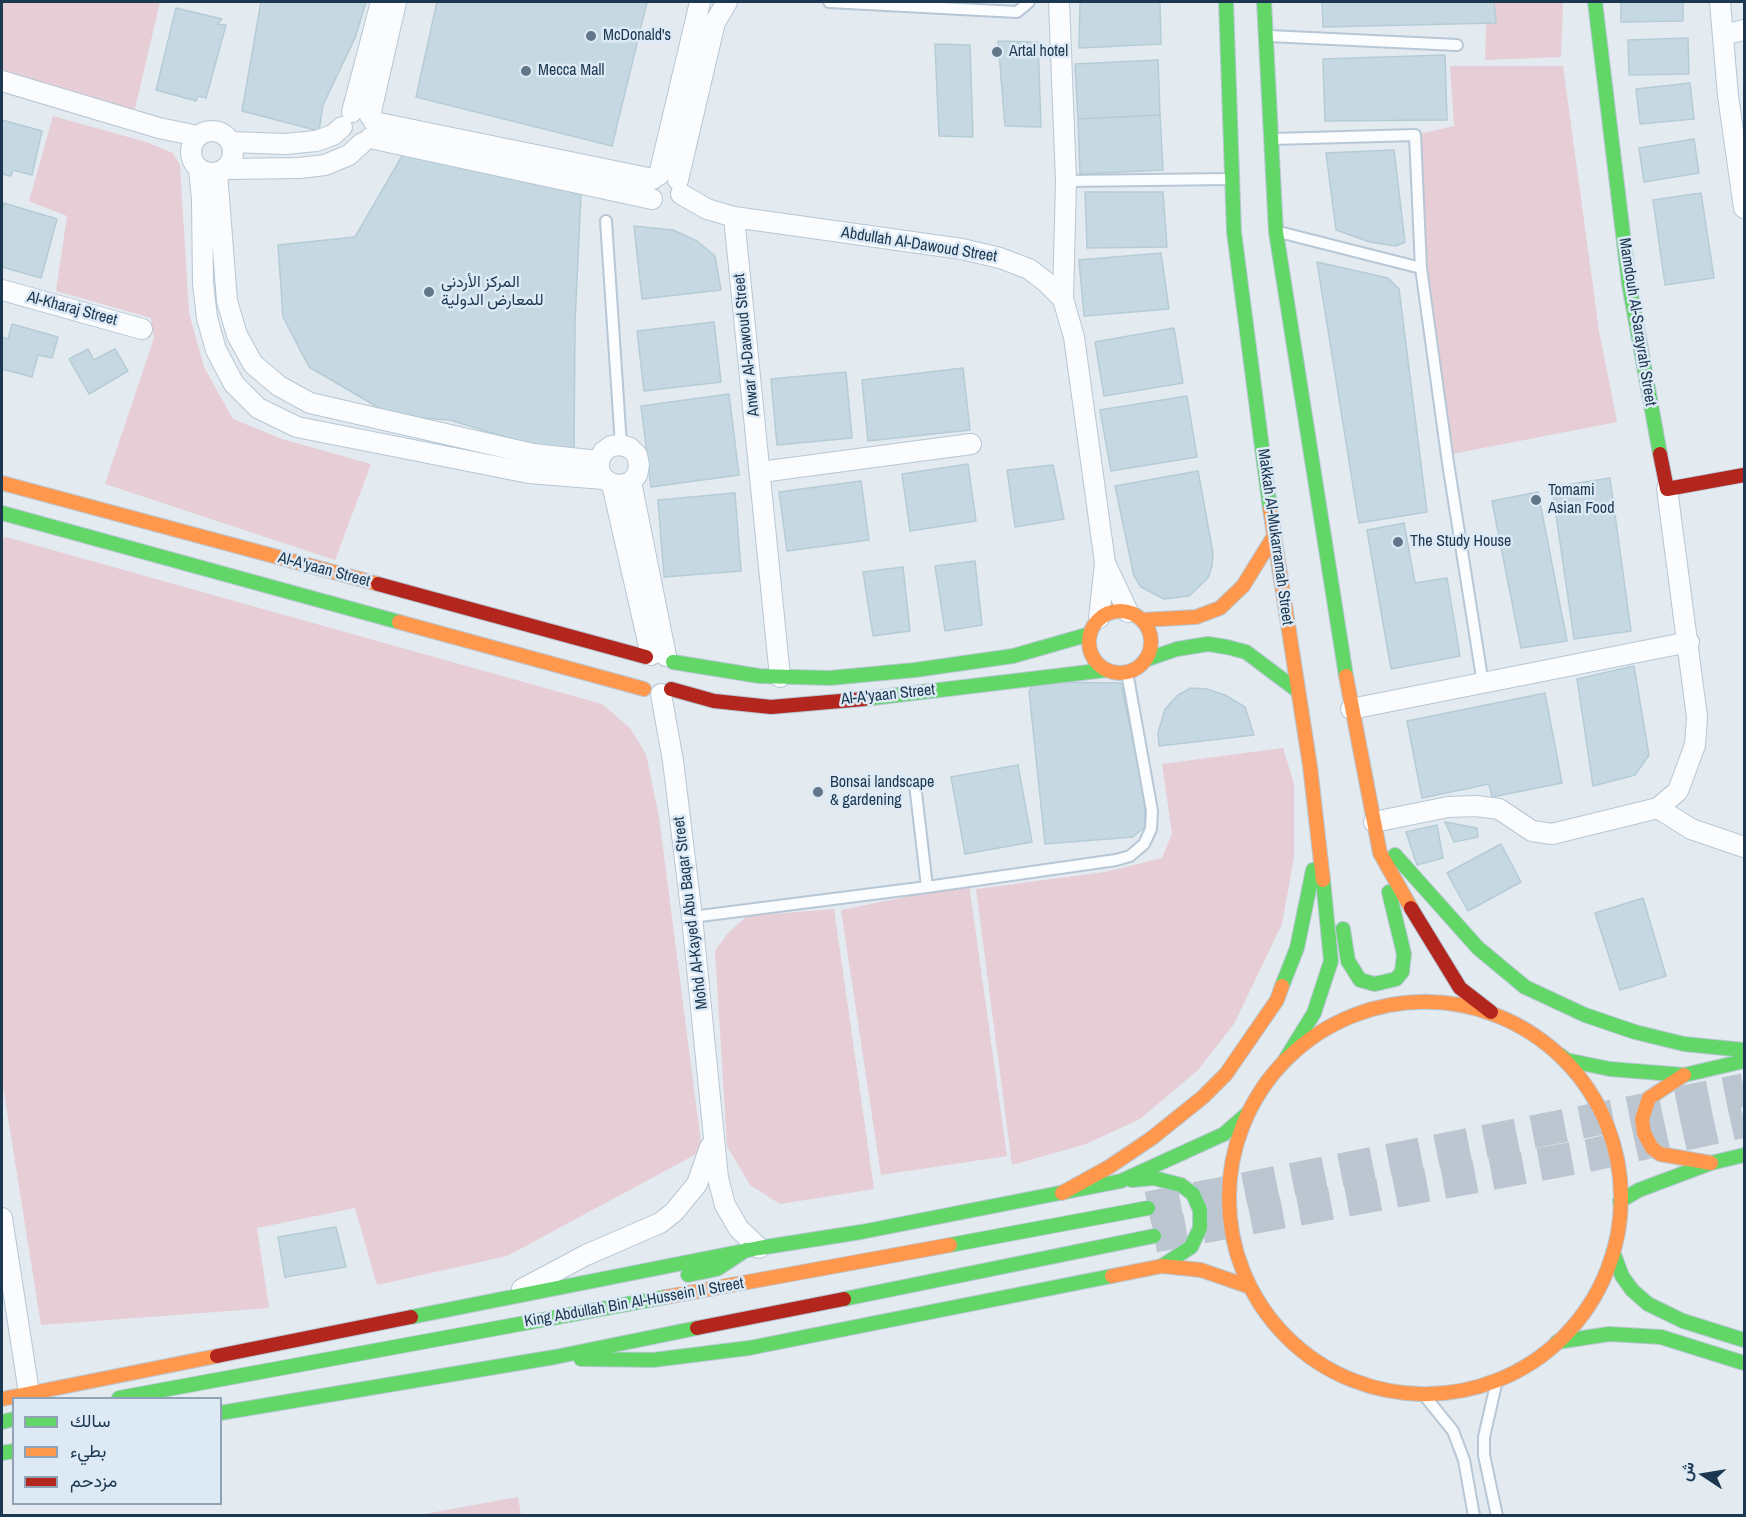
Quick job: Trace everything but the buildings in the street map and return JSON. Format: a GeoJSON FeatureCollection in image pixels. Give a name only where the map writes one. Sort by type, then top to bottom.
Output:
{"type":"FeatureCollection","features":[{"type":"Feature","properties":{"kind":"main road","name":"Makkah Al-Mukarramah Street"},"geometry":{"type":"LineString","coordinates":[[1226,2],[1233,232],[1274,536],[1310,766],[1326,892],[1331,962],[1314,1013],[1285,1060]]}},
{"type":"Feature","properties":{"kind":"main road"},"geometry":{"type":"LineString","coordinates":[[1264,2],[1269,139],[1276,232],[1351,709],[1380,853],[1404,954],[1402,972],[1396,979],[1374,984],[1359,980],[1348,961],[1310,766]]}},
{"type":"Feature","properties":{"kind":"main road","name":"Mamdouh Al-Sarayrah Street"},"geometry":{"type":"LineString","coordinates":[[1595,2],[1629,284],[1667,489]]}},
{"type":"Feature","properties":{"kind":"main road"},"geometry":{"type":"LineString","coordinates":[[1667,489],[1744,475]]}},
{"type":"Feature","properties":{"kind":"main road","name":"Al-A'yaan Street"},"geometry":{"type":"LineString","coordinates":[[2,483],[652,662],[780,677],[830,678],[915,670],[1013,656],[1095,626]]}},
{"type":"Feature","properties":{"kind":"main road","name":"Al-A'yaan Street"},"geometry":{"type":"LineString","coordinates":[[2,515],[658,690],[723,702],[771,707],[885,697],[1106,670]]}},
{"type":"Feature","properties":{"kind":"main road"},"geometry":{"type":"LineString","coordinates":[[1274,536],[1243,586],[1220,608],[1196,617],[1135,616],[1118,611],[1095,626],[1091,655],[1106,670],[1127,672],[1145,660],[1187,647],[1208,644],[1227,647],[1246,652],[1298,691]]}},
{"type":"Feature","properties":{"kind":"main road"},"geometry":{"type":"LineString","coordinates":[[1135,616],[1150,640],[1145,660]]}},
{"type":"Feature","properties":{"kind":"main road"},"geometry":{"type":"LineString","coordinates":[[652,662],[677,676],[658,690],[652,662]]}},
{"type":"Feature","properties":{"kind":"main road"},"geometry":{"type":"LineString","coordinates":[[1375,828],[1478,948],[1525,987],[1585,1015],[1635,1032],[1684,1044],[1744,1050]]}},
{"type":"Feature","properties":{"kind":"main road"},"geometry":{"type":"LineString","coordinates":[[1062,1193],[1152,1138],[1203,1097],[1245,1049],[1277,1000],[1297,948],[1310,894],[1318,840]]}},
{"type":"Feature","properties":{"kind":"main road"},"geometry":{"type":"LineString","coordinates":[[1380,853],[1446,969],[1460,988],[1491,1012]]}},
{"type":"Feature","properties":{"kind":"main road"},"geometry":{"type":"LineString","coordinates":[[1550,1047],[1571,1067],[1589,1090],[1603,1116],[1613,1143],[1620,1201],[1613,1252],[1595,1295],[1571,1329],[1524,1367],[1497,1380],[1469,1389],[1440,1394],[1410,1394],[1381,1390],[1353,1381],[1309,1357],[1273,1323],[1250,1287],[1238,1259],[1231,1230],[1229,1200],[1231,1170],[1237,1140],[1248,1113],[1264,1085],[1285,1060],[1313,1036],[1345,1018],[1381,1006],[1418,1001],[1455,1003],[1491,1012],[1522,1027],[1550,1047],[1566,1060],[1610,1069],[1684,1075],[1744,1061]]}},
{"type":"Feature","properties":{"kind":"main road"},"geometry":{"type":"LineString","coordinates":[[1684,1075],[1649,1098],[1642,1119],[1644,1133],[1652,1148],[1660,1154],[1711,1162]]}},
{"type":"Feature","properties":{"kind":"main road"},"geometry":{"type":"LineString","coordinates":[[1121,1181],[1224,1134],[1248,1113]]}},
{"type":"Feature","properties":{"kind":"main road"},"geometry":{"type":"LineString","coordinates":[[1620,1201],[1640,1190],[1711,1162],[1744,1155]]}},
{"type":"Feature","properties":{"kind":"main road"},"geometry":{"type":"LineString","coordinates":[[1121,1181],[1154,1178],[1168,1180],[1181,1185],[1193,1194],[1200,1210],[1200,1228],[1197,1238],[1191,1247],[1162,1266]]}},
{"type":"Feature","properties":{"kind":"main road","name":"King Abdullah Bin Al-Hussein II Street"},"geometry":{"type":"LineString","coordinates":[[2,1399],[752,1249],[861,1232],[1121,1181]]}},
{"type":"Feature","properties":{"kind":"main road","name":"King Abdullah Bin Al-Hussein II Street"},"geometry":{"type":"LineString","coordinates":[[124,1397],[1148,1208]]}},
{"type":"Feature","properties":{"kind":"main road","name":"King Abdullah Bin Al-Hussein II Street"},"geometry":{"type":"LineString","coordinates":[[222,1413],[555,1357],[1154,1236]]}},
{"type":"Feature","properties":{"kind":"main road"},"geometry":{"type":"LineString","coordinates":[[531,1322],[552,1310],[573,1302],[717,1269],[752,1249]]}},
{"type":"Feature","properties":{"kind":"main road"},"geometry":{"type":"LineString","coordinates":[[1613,1252],[1622,1276],[1632,1290],[1648,1304],[1683,1321],[1744,1340]]}},
{"type":"Feature","properties":{"kind":"main road"},"geometry":{"type":"LineString","coordinates":[[555,1357],[603,1361],[653,1360],[739,1350],[1162,1266],[1201,1270],[1250,1287]]}},
{"type":"Feature","properties":{"kind":"main road"},"geometry":{"type":"LineString","coordinates":[[1557,1342],[1608,1334],[1661,1337],[1744,1363]]}},
{"type":"Feature","properties":{"kind":"street"},"geometry":{"type":"LineString","coordinates":[[362,126],[381,2]]}},
{"type":"Feature","properties":{"kind":"street"},"geometry":{"type":"LineString","coordinates":[[2,81],[159,128],[206,160],[299,168],[325,165],[350,155],[362,126],[396,2]]}},
{"type":"Feature","properties":{"kind":"street"},"geometry":{"type":"LineString","coordinates":[[652,199],[650,185],[656,177],[700,2]]}},
{"type":"Feature","properties":{"kind":"street"},"geometry":{"type":"LineString","coordinates":[[362,126],[652,199],[665,206],[678,200],[715,22],[727,2]]}},
{"type":"Feature","properties":{"kind":"street"},"geometry":{"type":"LineString","coordinates":[[1059,2],[1066,181],[1063,299],[1074,337],[1105,563],[1095,626]]}},
{"type":"Feature","properties":{"kind":"street"},"geometry":{"type":"LineString","coordinates":[[1720,2],[1728,96],[1744,208]]}},
{"type":"Feature","properties":{"kind":"street"},"geometry":{"type":"LineString","coordinates":[[1723,35],[1744,30]]}},
{"type":"Feature","properties":{"kind":"street"},"geometry":{"type":"LineString","coordinates":[[231,142],[285,144],[316,141],[362,126],[656,177],[673,175],[680,187]]}},
{"type":"Feature","properties":{"kind":"street"},"geometry":{"type":"LineString","coordinates":[[206,160],[232,161],[231,142],[225,135],[216,131],[206,160],[207,318],[216,350],[234,384],[258,408],[297,427],[529,473],[611,477],[637,475],[639,465],[637,455],[621,445],[611,446],[603,452],[611,477],[652,662]]}},
{"type":"Feature","properties":{"kind":"street"},"geometry":{"type":"LineString","coordinates":[[206,160],[227,301],[237,335],[253,364],[279,386],[310,403],[533,454],[611,477]]}},
{"type":"Feature","properties":{"kind":"street","name":"Abdullah Al-Dawoud Street"},"geometry":{"type":"LineString","coordinates":[[680,187],[706,209],[734,217],[962,249],[1000,258],[1029,269],[1063,299]]}},
{"type":"Feature","properties":{"kind":"street","name":"Anwar Al-Dawoud Street"},"geometry":{"type":"LineString","coordinates":[[734,217],[780,677]]}},
{"type":"Feature","properties":{"kind":"street","name":"Al-Kharaj Street"},"geometry":{"type":"LineString","coordinates":[[2,290],[142,329]]}},
{"type":"Feature","properties":{"kind":"street"},"geometry":{"type":"LineString","coordinates":[[761,472],[971,444]]}},
{"type":"Feature","properties":{"kind":"street","name":"Mamdouh Al-Sarayrah Street"},"geometry":{"type":"LineString","coordinates":[[1658,808],[1678,791],[1695,745],[1697,717],[1689,642],[1667,489]]}},
{"type":"Feature","properties":{"kind":"street"},"geometry":{"type":"LineString","coordinates":[[1105,563],[1135,616]]}},
{"type":"Feature","properties":{"kind":"street"},"geometry":{"type":"LineString","coordinates":[[1351,709],[1689,642]]}},
{"type":"Feature","properties":{"kind":"street","name":"Mohd Al-Kayed Abu Baqar Street"},"geometry":{"type":"LineString","coordinates":[[658,690],[673,761],[705,1029],[712,1133],[724,1205],[752,1249]]}},
{"type":"Feature","properties":{"kind":"street"},"geometry":{"type":"LineString","coordinates":[[1375,828],[1448,807],[1476,806],[1499,809],[1532,831],[1552,834],[1658,808],[1691,829],[1744,847]]}},
{"type":"Feature","properties":{"kind":"street","name":"Mohd Al-Kayed Abu Baqar Street"},"geometry":{"type":"LineString","coordinates":[[508,1298],[564,1265],[652,1227],[674,1212],[692,1192],[705,1168],[712,1133]]}},
{"type":"Feature","properties":{"kind":"street"},"geometry":{"type":"LineString","coordinates":[[2,1218],[29,1393]]}},
{"type":"Feature","properties":{"kind":"lane"},"geometry":{"type":"LineString","coordinates":[[829,2],[1017,12],[1029,2]]}},
{"type":"Feature","properties":{"kind":"lane"},"geometry":{"type":"LineString","coordinates":[[1265,36],[1457,45]]}},
{"type":"Feature","properties":{"kind":"lane"},"geometry":{"type":"LineString","coordinates":[[1269,139],[1415,135],[1421,268],[1448,463],[1483,684]]}},
{"type":"Feature","properties":{"kind":"lane"},"geometry":{"type":"LineString","coordinates":[[1066,181],[1230,179]]}},
{"type":"Feature","properties":{"kind":"lane"},"geometry":{"type":"LineString","coordinates":[[606,221],[621,445]]}},
{"type":"Feature","properties":{"kind":"lane"},"geometry":{"type":"LineString","coordinates":[[1276,232],[1421,268]]}},
{"type":"Feature","properties":{"kind":"lane"},"geometry":{"type":"LineString","coordinates":[[692,917],[1116,860],[1130,856],[1144,844],[1151,829],[1152,811],[1127,672]]}},
{"type":"Feature","properties":{"kind":"lane"},"geometry":{"type":"LineString","coordinates":[[915,784],[927,886]]}},
{"type":"Feature","properties":{"kind":"lane"},"geometry":{"type":"LineString","coordinates":[[1497,1380],[1484,1437],[1497,1515]]}},
{"type":"Feature","properties":{"kind":"lane"},"geometry":{"type":"LineString","coordinates":[[1410,1394],[1424,1395],[1453,1431],[1464,1460],[1474,1515]]}},
{"type":"Feature","properties":{"kind":"shaded area"},"geometry":{"type":"Polygon","coordinates":[[[2,2],[160,2],[134,113],[2,72],[2,2]]]}},
{"type":"Feature","properties":{"kind":"shaded area"},"geometry":{"type":"Polygon","coordinates":[[[1487,2],[1563,2],[1561,57],[1485,60],[1487,2]]]}},
{"type":"Feature","properties":{"kind":"shaded area"},"geometry":{"type":"Polygon","coordinates":[[[1450,66],[1563,66],[1599,331],[1617,422],[1447,455],[1421,268],[1415,135],[1454,126],[1450,66]]]}},
{"type":"Feature","properties":{"kind":"shaded area"},"geometry":{"type":"Polygon","coordinates":[[[53,116],[146,142],[173,153],[180,165],[189,313],[204,367],[233,419],[282,439],[371,464],[335,560],[105,484],[154,338],[151,318],[56,291],[67,216],[29,201],[53,116]]]}},
{"type":"Feature","properties":{"kind":"shaded area"},"geometry":{"type":"Polygon","coordinates":[[[6,537],[602,704],[630,728],[646,754],[659,817],[702,1151],[507,1256],[377,1285],[355,1208],[257,1228],[269,1308],[41,1325],[2,1080],[2,539],[6,537]]]}},
{"type":"Feature","properties":{"kind":"shaded area"},"geometry":{"type":"Polygon","coordinates":[[[1283,748],[1294,784],[1294,857],[1282,924],[1234,1024],[1198,1070],[1140,1119],[1086,1144],[1012,1165],[976,889],[1105,872],[1162,858],[1172,834],[1162,764],[1283,748]]]}},
{"type":"Feature","properties":{"kind":"shaded area"},"geometry":{"type":"Polygon","coordinates":[[[969,884],[1007,1156],[881,1175],[841,910],[969,884]]]}},
{"type":"Feature","properties":{"kind":"shaded area"},"geometry":{"type":"Polygon","coordinates":[[[834,909],[874,1189],[780,1204],[750,1185],[727,1146],[715,951],[728,933],[747,916],[834,909]]]}},
{"type":"Feature","properties":{"kind":"shaded area"},"geometry":{"type":"Polygon","coordinates":[[[518,1497],[521,1515],[419,1515],[518,1497]]]}},
{"type":"Feature","properties":{"kind":"tunnel"},"geometry":{"type":"LineString","coordinates":[[1148,1208],[1744,1090]]}},
{"type":"Feature","properties":{"kind":"tunnel"},"geometry":{"type":"LineString","coordinates":[[1154,1236],[1591,1155],[1744,1121]]}},
{"type":"Feature","properties":{"kind":"traffic: fast"},"geometry":{"type":"LineString","coordinates":[[1226,2],[1234,232],[1270,509]]}},
{"type":"Feature","properties":{"kind":"traffic: fast"},"geometry":{"type":"LineString","coordinates":[[1264,2],[1276,232],[1346,676]]}},
{"type":"Feature","properties":{"kind":"traffic: fast"},"geometry":{"type":"LineString","coordinates":[[1595,2],[1629,284],[1660,454]]}},
{"type":"Feature","properties":{"kind":"traffic: fast"},"geometry":{"type":"LineString","coordinates":[[2,513],[399,622]]}},
{"type":"Feature","properties":{"kind":"traffic: fast"},"geometry":{"type":"LineString","coordinates":[[673,662],[759,676],[830,678],[915,670],[1013,656],[1090,634]]}},
{"type":"Feature","properties":{"kind":"traffic: fast"},"geometry":{"type":"LineString","coordinates":[[1145,660],[1177,649],[1208,644],[1227,647],[1246,652],[1298,691]]}},
{"type":"Feature","properties":{"kind":"traffic: fast"},"geometry":{"type":"LineString","coordinates":[[864,699],[1106,670]]}},
{"type":"Feature","properties":{"kind":"traffic: fast"},"geometry":{"type":"LineString","coordinates":[[1395,855],[1478,948],[1525,987],[1585,1015],[1635,1032],[1684,1044],[1744,1050]]}},
{"type":"Feature","properties":{"kind":"traffic: fast"},"geometry":{"type":"LineString","coordinates":[[1282,986],[1297,948],[1313,870]]}},
{"type":"Feature","properties":{"kind":"traffic: fast"},"geometry":{"type":"LineString","coordinates":[[1285,1060],[1314,1013],[1331,961],[1323,880]]}},
{"type":"Feature","properties":{"kind":"traffic: fast"},"geometry":{"type":"LineString","coordinates":[[1343,929],[1348,961],[1360,980],[1375,984],[1396,979],[1402,972],[1404,954],[1389,892]]}},
{"type":"Feature","properties":{"kind":"traffic: fast"},"geometry":{"type":"LineString","coordinates":[[1560,1055],[1566,1060],[1610,1069],[1684,1075],[1744,1061]]}},
{"type":"Feature","properties":{"kind":"traffic: fast"},"geometry":{"type":"LineString","coordinates":[[411,1317],[759,1248],[861,1232],[1121,1181],[1224,1134],[1248,1113]]}},
{"type":"Feature","properties":{"kind":"traffic: fast"},"geometry":{"type":"LineString","coordinates":[[1620,1201],[1639,1190],[1711,1163],[1744,1155]]}},
{"type":"Feature","properties":{"kind":"traffic: fast"},"geometry":{"type":"LineString","coordinates":[[1132,1180],[1154,1178],[1181,1185],[1193,1194],[1200,1210],[1200,1228],[1191,1247],[1162,1266]]}},
{"type":"Feature","properties":{"kind":"traffic: fast"},"geometry":{"type":"LineString","coordinates":[[950,1245],[1148,1208]]}},
{"type":"Feature","properties":{"kind":"traffic: fast"},"geometry":{"type":"LineString","coordinates":[[844,1299],[1154,1236]]}},
{"type":"Feature","properties":{"kind":"traffic: fast"},"geometry":{"type":"LineString","coordinates":[[688,1275],[717,1269],[746,1250]]}},
{"type":"Feature","properties":{"kind":"traffic: fast"},"geometry":{"type":"LineString","coordinates":[[1613,1252],[1622,1276],[1632,1290],[1648,1304],[1683,1321],[1744,1340]]}},
{"type":"Feature","properties":{"kind":"traffic: fast"},"geometry":{"type":"LineString","coordinates":[[581,1359],[653,1360],[749,1348],[1112,1276]]}},
{"type":"Feature","properties":{"kind":"traffic: fast"},"geometry":{"type":"LineString","coordinates":[[124,1397],[666,1297]]}},
{"type":"Feature","properties":{"kind":"traffic: fast"},"geometry":{"type":"LineString","coordinates":[[222,1413],[555,1357],[697,1328]]}},
{"type":"Feature","properties":{"kind":"traffic: fast"},"geometry":{"type":"LineString","coordinates":[[1557,1342],[1609,1334],[1661,1337],[1744,1363]]}},
{"type":"Feature","properties":{"kind":"traffic: fast"},"geometry":{"type":"LineString","coordinates":[[2,1422],[12,1420]]}},
{"type":"Feature","properties":{"kind":"traffic: fast"},"geometry":{"type":"LineString","coordinates":[[2,1453],[12,1451]]}},
{"type":"Feature","properties":{"kind":"traffic: slow"},"geometry":{"type":"LineString","coordinates":[[2,483],[378,584]]}},
{"type":"Feature","properties":{"kind":"traffic: slow"},"geometry":{"type":"LineString","coordinates":[[1270,509],[1310,766],[1323,880]]}},
{"type":"Feature","properties":{"kind":"traffic: slow"},"geometry":{"type":"LineString","coordinates":[[1142,620],[1196,617],[1220,608],[1243,586],[1274,536]]}},
{"type":"Feature","properties":{"kind":"traffic: slow"},"geometry":{"type":"LineString","coordinates":[[1120,611],[1137,616],[1142,620],[1146,625],[1151,642],[1146,659],[1142,664],[1137,668],[1120,673],[1103,668],[1098,664],[1094,659],[1089,642],[1094,625],[1098,620],[1103,616],[1120,611]]}},
{"type":"Feature","properties":{"kind":"traffic: slow"},"geometry":{"type":"LineString","coordinates":[[399,622],[644,689]]}},
{"type":"Feature","properties":{"kind":"traffic: slow"},"geometry":{"type":"LineString","coordinates":[[1346,676],[1380,853],[1411,908]]}},
{"type":"Feature","properties":{"kind":"traffic: slow"},"geometry":{"type":"LineString","coordinates":[[1062,1193],[1109,1167],[1152,1138],[1203,1097],[1226,1074],[1277,1000],[1282,986]]}},
{"type":"Feature","properties":{"kind":"traffic: slow"},"geometry":{"type":"LineString","coordinates":[[1425,1002],[1463,1006],[1500,1017],[1534,1035],[1564,1059],[1588,1089],[1606,1123],[1617,1160],[1621,1198],[1617,1236],[1606,1273],[1588,1307],[1564,1337],[1534,1361],[1500,1379],[1463,1390],[1425,1394],[1387,1390],[1350,1379],[1316,1361],[1286,1337],[1262,1307],[1244,1273],[1233,1236],[1229,1198],[1233,1160],[1244,1123],[1262,1089],[1286,1059],[1316,1035],[1350,1017],[1387,1006],[1425,1002]]}},
{"type":"Feature","properties":{"kind":"traffic: slow"},"geometry":{"type":"LineString","coordinates":[[1684,1075],[1649,1098],[1642,1119],[1644,1133],[1652,1148],[1660,1154],[1711,1163]]}},
{"type":"Feature","properties":{"kind":"traffic: slow"},"geometry":{"type":"LineString","coordinates":[[666,1297],[950,1245]]}},
{"type":"Feature","properties":{"kind":"traffic: slow"},"geometry":{"type":"LineString","coordinates":[[1112,1276],[1162,1266],[1201,1270],[1250,1287]]}},
{"type":"Feature","properties":{"kind":"traffic: slow"},"geometry":{"type":"LineString","coordinates":[[2,1399],[217,1356]]}},
{"type":"Feature","properties":{"kind":"traffic: jam"},"geometry":{"type":"LineString","coordinates":[[1660,454],[1667,489],[1744,475]]}},
{"type":"Feature","properties":{"kind":"traffic: jam"},"geometry":{"type":"LineString","coordinates":[[378,584],[646,657]]}},
{"type":"Feature","properties":{"kind":"traffic: jam"},"geometry":{"type":"LineString","coordinates":[[671,689],[714,701],[771,707],[864,699]]}},
{"type":"Feature","properties":{"kind":"traffic: jam"},"geometry":{"type":"LineString","coordinates":[[1411,908],[1460,988],[1491,1012]]}},
{"type":"Feature","properties":{"kind":"traffic: jam"},"geometry":{"type":"LineString","coordinates":[[697,1328],[844,1299]]}},
{"type":"Feature","properties":{"kind":"traffic: jam"},"geometry":{"type":"LineString","coordinates":[[217,1356],[411,1317]]}},
{"type":"Feature","properties":{"kind":"place","name":"McDonald's"},"geometry":{"type":"Point","coordinates":[591,36]}},
{"type":"Feature","properties":{"kind":"place","name":"Artal hotel"},"geometry":{"type":"Point","coordinates":[997,52]}},
{"type":"Feature","properties":{"kind":"place","name":"Mecca Mall"},"geometry":{"type":"Point","coordinates":[526,71]}},
{"type":"Feature","properties":{"kind":"place","name":"المركز الأردني للمعارض الدولية"},"geometry":{"type":"Point","coordinates":[429,292]}},
{"type":"Feature","properties":{"kind":"place","name":"Tomami Asian Food"},"geometry":{"type":"Point","coordinates":[1536,500]}},
{"type":"Feature","properties":{"kind":"place","name":"The Study House"},"geometry":{"type":"Point","coordinates":[1398,542]}},
{"type":"Feature","properties":{"kind":"place","name":"Bonsai landscape & gardening"},"geometry":{"type":"Point","coordinates":[818,792]}}]}
